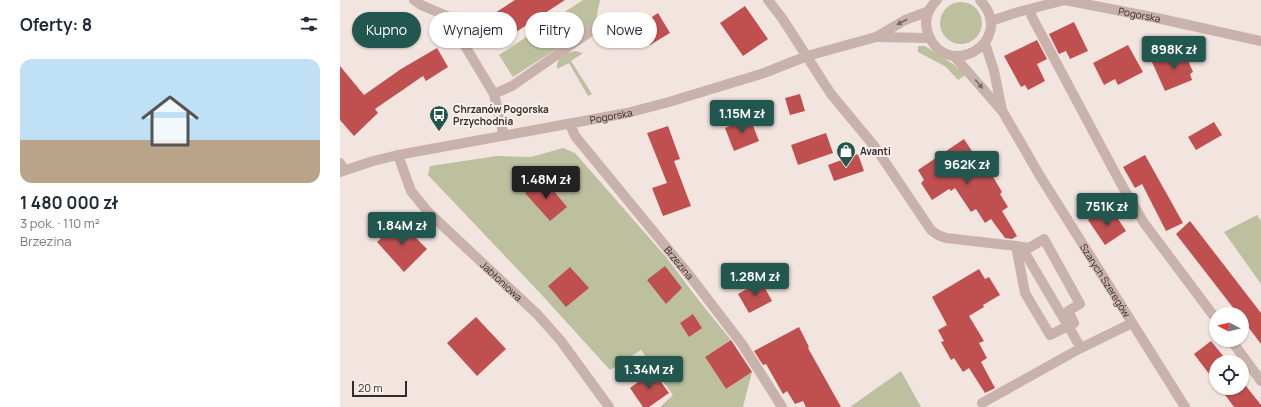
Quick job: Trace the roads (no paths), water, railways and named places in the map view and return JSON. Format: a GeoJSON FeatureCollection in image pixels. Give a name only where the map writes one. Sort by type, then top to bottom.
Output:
{"type":"FeatureCollection","features":[{"type":"Feature","properties":{"kind":"street"},"geometry":{"type":"LineString","coordinates":[[414,0],[421,5],[447,16],[494,94],[504,136]]}},
{"type":"Feature","properties":{"kind":"street"},"geometry":{"type":"LineString","coordinates":[[768,0],[782,18],[831,94],[874,147],[931,230],[946,238],[1016,246],[1029,248],[1044,239],[1080,304],[1068,311],[1074,323],[1050,335],[1025,293],[1016,246]]}},
{"type":"Feature","properties":{"kind":"street"},"geometry":{"type":"LineString","coordinates":[[937,0],[929,12],[926,27],[929,38],[939,50],[946,54],[955,56],[972,54],[985,43],[991,29],[991,21],[989,13],[981,0]]}},
{"type":"Feature","properties":{"kind":"street","name":"Pogorska"},"geometry":{"type":"LineString","coordinates":[[991,21],[1065,0],[1157,18],[1261,41]]}},
{"type":"Feature","properties":{"kind":"street"},"geometry":{"type":"LineString","coordinates":[[1030,9],[1032,17],[1144,223],[1209,310]]}},
{"type":"Feature","properties":{"kind":"street","name":"Pogorska"},"geometry":{"type":"LineString","coordinates":[[342,168],[398,155],[627,113],[669,102],[764,73],[807,56],[876,37],[905,20],[929,12]]}},
{"type":"Feature","properties":{"kind":"street"},"geometry":{"type":"LineString","coordinates":[[494,94],[512,86],[592,31]]}},
{"type":"Feature","properties":{"kind":"street","name":"Pogorska"},"geometry":{"type":"LineString","coordinates":[[876,37],[929,38]]}},
{"type":"Feature","properties":{"kind":"street","name":"Szarych Szeregów"},"geometry":{"type":"LineString","coordinates":[[985,43],[994,71],[1003,112]]}},
{"type":"Feature","properties":{"kind":"street","name":"Szarych Szeregów"},"geometry":{"type":"LineString","coordinates":[[955,56],[1003,112],[1040,176],[1185,407]]}},
{"type":"Feature","properties":{"kind":"street","name":"Brzezina"},"geometry":{"type":"LineString","coordinates":[[570,124],[575,136],[678,260],[742,344],[782,407]]}},
{"type":"Feature","properties":{"kind":"street","name":"Jabłoniowa"},"geometry":{"type":"LineString","coordinates":[[398,155],[411,191],[428,212],[538,315],[561,341],[609,407]]}},
{"type":"Feature","properties":{"kind":"street"},"geometry":{"type":"LineString","coordinates":[[1016,246],[1025,253],[1082,348]]}},
{"type":"Feature","properties":{"kind":"street"},"geometry":{"type":"LineString","coordinates":[[982,403],[1082,348],[1132,323]]}},
{"type":"Feature","properties":{"kind":"street"},"geometry":{"type":"LineString","coordinates":[[1236,347],[1261,381]]}},
{"type":"Feature","properties":{"kind":"place","name":"Chrzanów Pogorska Przychodnia"},"geometry":{"type":"Point","coordinates":[439,132]}},
{"type":"Feature","properties":{"kind":"place","name":"Avanti"},"geometry":{"type":"Point","coordinates":[846,168]}}]}
